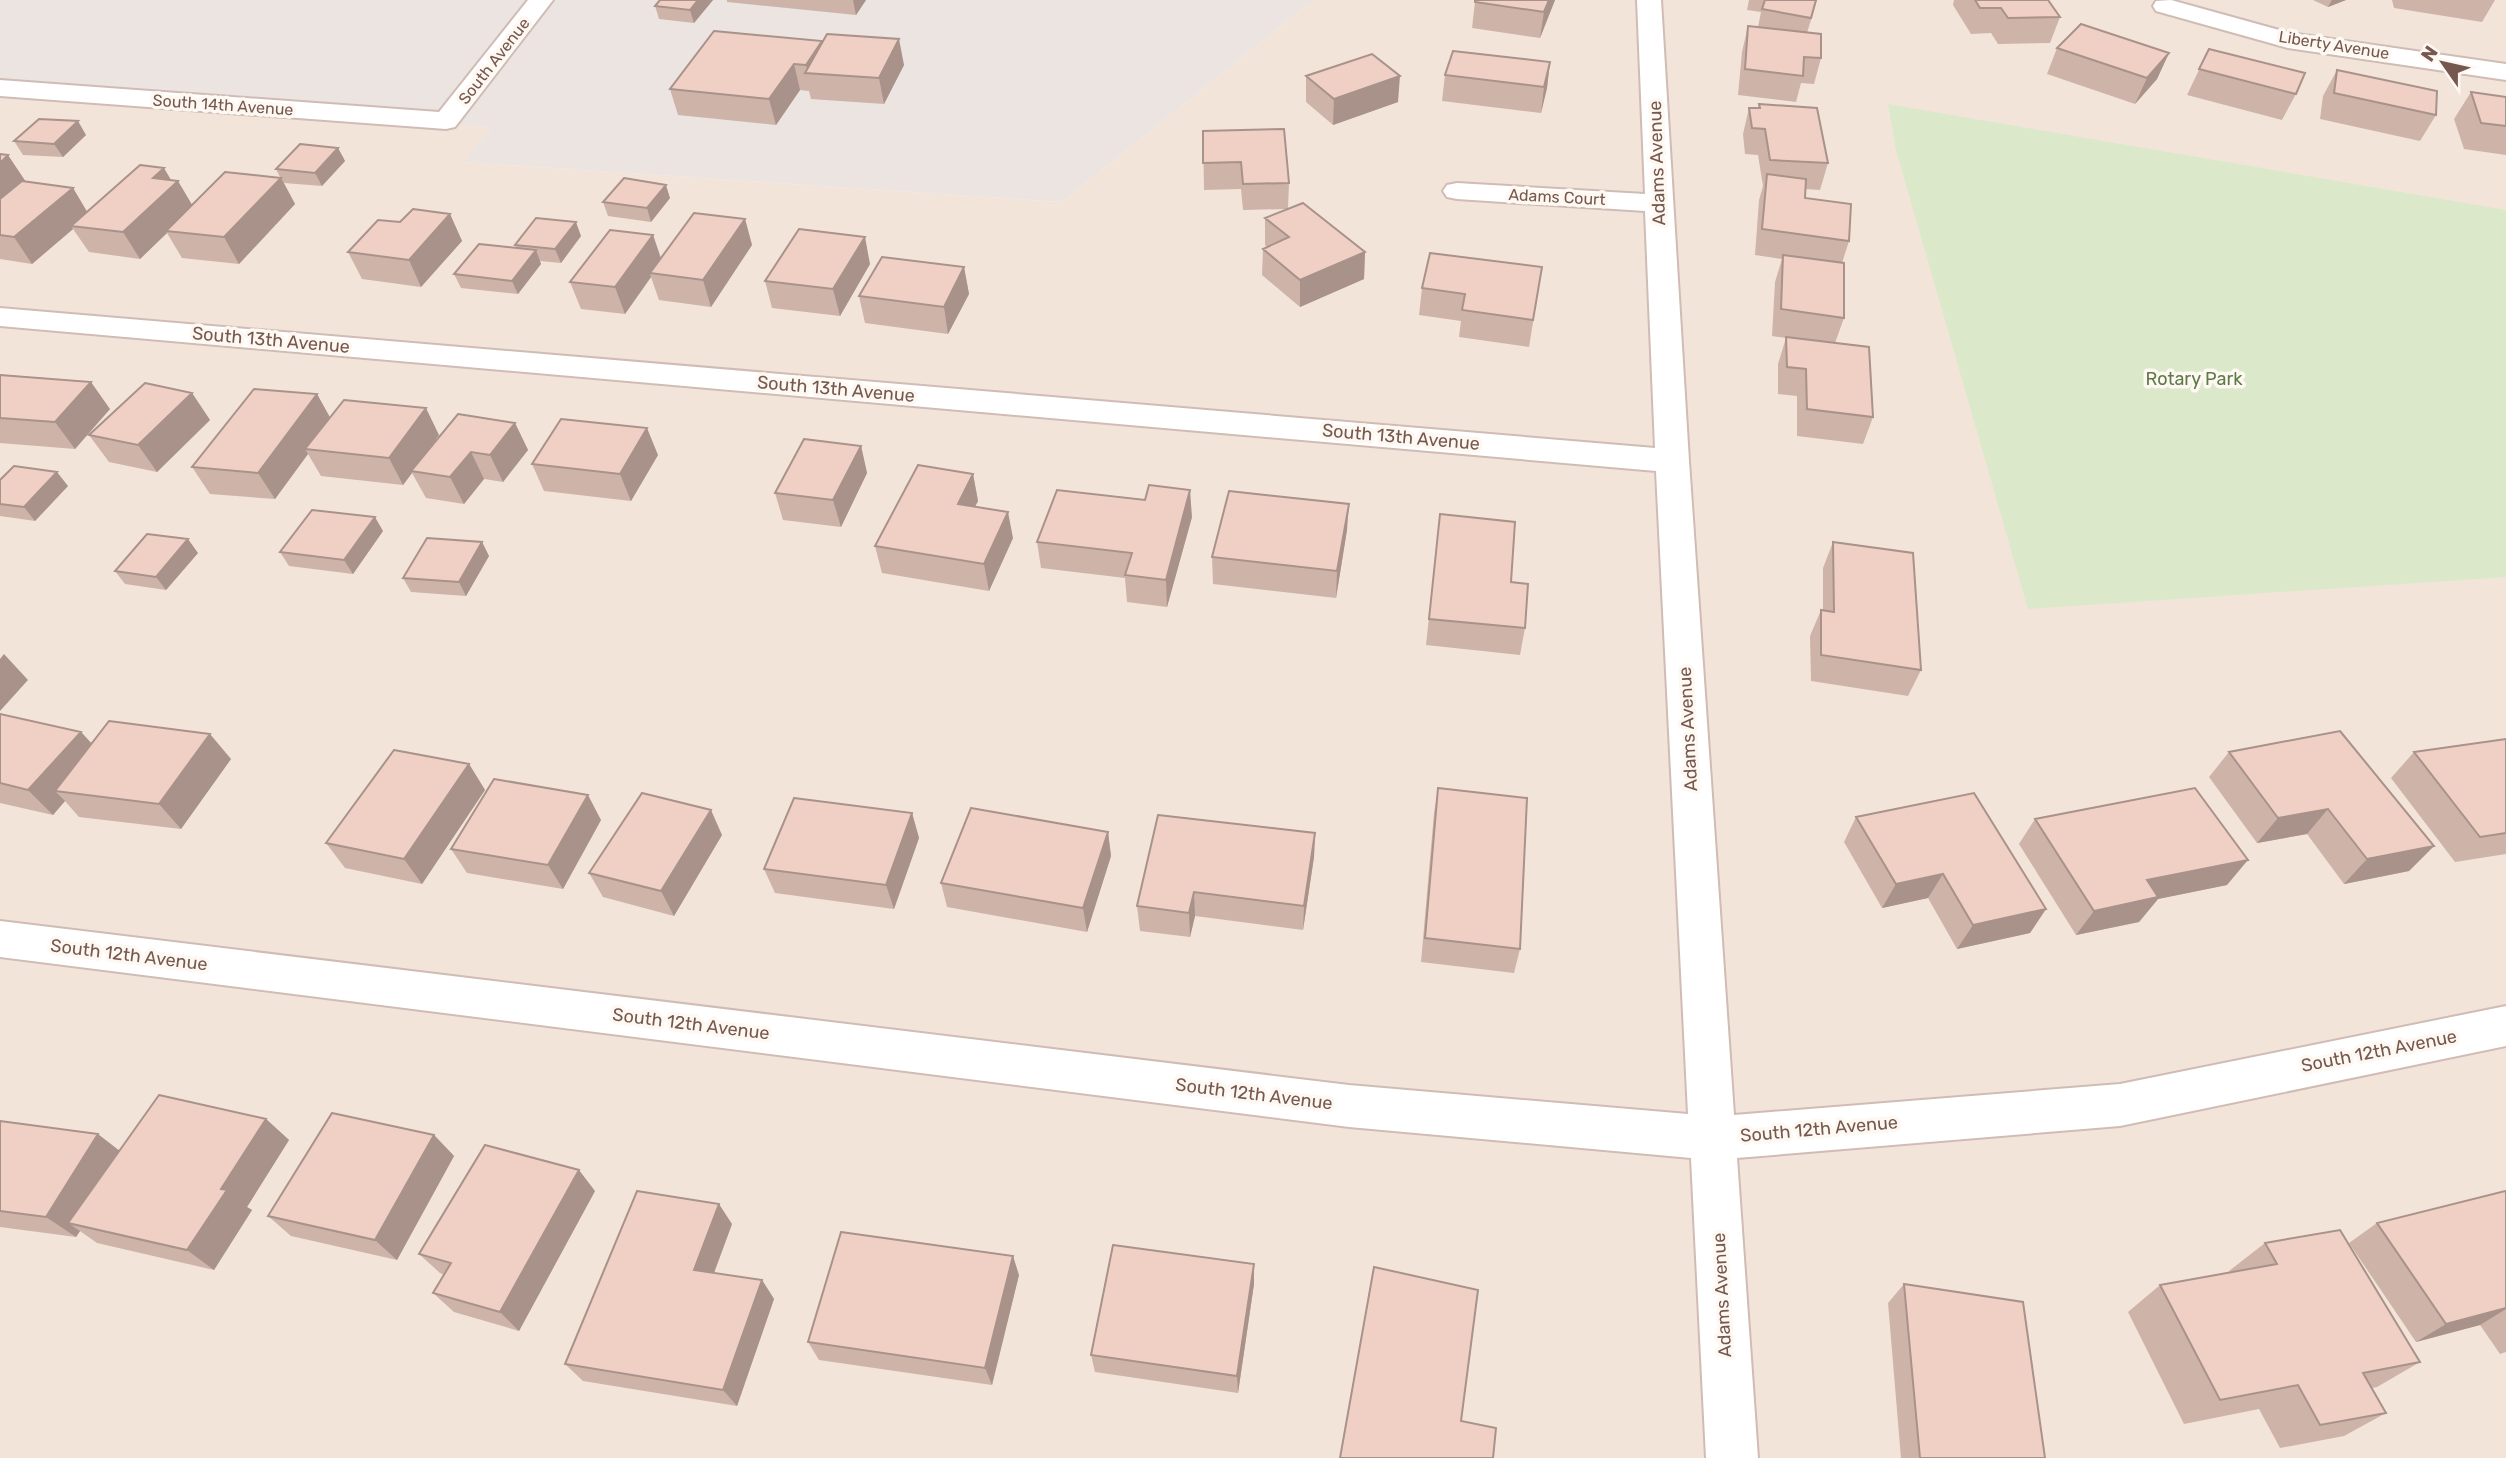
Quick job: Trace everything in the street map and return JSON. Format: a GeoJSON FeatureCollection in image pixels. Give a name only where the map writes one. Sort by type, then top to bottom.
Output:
{"type":"FeatureCollection","features":[{"type":"Feature","properties":{"kind":"street","name":"South Avenue"},"geometry":{"type":"LineString","coordinates":[[446,121],[541,0]]}},
{"type":"Feature","properties":{"kind":"street","name":"Adams Avenue"},"geometry":{"type":"LineString","coordinates":[[1649,0],[1672,461],[1732,1458]]}},
{"type":"Feature","properties":{"kind":"street","name":"Liberty Avenue"},"geometry":{"type":"LineString","coordinates":[[2165,6],[2288,40],[2506,72]]}},
{"type":"Feature","properties":{"kind":"street","name":"South 14th Avenue"},"geometry":{"type":"LineString","coordinates":[[0,88],[446,121]]}},
{"type":"Feature","properties":{"kind":"street","name":"Adams Court"},"geometry":{"type":"LineString","coordinates":[[1457,191],[1658,202]]}},
{"type":"Feature","properties":{"kind":"street","name":"South 13th Avenue"},"geometry":{"type":"LineString","coordinates":[[0,317],[1672,461]]}},
{"type":"Feature","properties":{"kind":"street","name":"South 12th Avenue"},"geometry":{"type":"LineString","coordinates":[[0,939],[1349,1106],[1713,1138],[2120,1105],[2506,1026]]}},
{"type":"Feature","properties":{"kind":"shaded area"},"geometry":{"type":"Polygon","coordinates":[[[0,0],[529,0],[439,114],[0,84],[0,0]]]}},
{"type":"Feature","properties":{"kind":"shaded area"},"geometry":{"type":"Polygon","coordinates":[[[549,0],[1313,0],[1062,202],[464,162],[492,127],[458,125],[549,0]]]}},
{"type":"Feature","properties":{"kind":"shaded area"},"geometry":{"type":"Polygon","coordinates":[[[1313,0],[2506,0],[2506,1458],[0,1458],[0,93],[492,127],[465,162],[1062,202],[1313,0]]]}},
{"type":"Feature","properties":{"kind":"green space","name":"Rotary Park"},"geometry":{"type":"Polygon","coordinates":[[[1888,104],[2506,210],[2506,577],[2028,609],[1896,150],[1888,104]]]}},
{"type":"Feature","properties":{"kind":"building"},"geometry":{"type":"Polygon","coordinates":[[[660,0],[698,0],[690,10],[655,6],[660,0]]]}},
{"type":"Feature","properties":{"kind":"building"},"geometry":{"type":"Polygon","coordinates":[[[1475,0],[1549,0],[1544,12],[1475,0]]]}},
{"type":"Feature","properties":{"kind":"building"},"geometry":{"type":"Polygon","coordinates":[[[1765,0],[1816,0],[1811,18],[1762,9],[1765,0]]]}},
{"type":"Feature","properties":{"kind":"building"},"geometry":{"type":"Polygon","coordinates":[[[1975,0],[2048,0],[2060,17],[2008,18],[2001,8],[1980,8],[1975,0]]]}},
{"type":"Feature","properties":{"kind":"building"},"geometry":{"type":"Polygon","coordinates":[[[2081,24],[2169,53],[2147,78],[2057,48],[2081,24]]]}},
{"type":"Feature","properties":{"kind":"building"},"geometry":{"type":"Polygon","coordinates":[[[1748,26],[1821,34],[1821,58],[1804,57],[1803,76],[1745,69],[1748,26]]]}},
{"type":"Feature","properties":{"kind":"building"},"geometry":{"type":"Polygon","coordinates":[[[714,31],[822,41],[806,65],[794,64],[769,99],[670,89],[714,31]]]}},
{"type":"Feature","properties":{"kind":"building"},"geometry":{"type":"Polygon","coordinates":[[[827,34],[899,39],[879,78],[805,73],[827,34]]]}},
{"type":"Feature","properties":{"kind":"building"},"geometry":{"type":"Polygon","coordinates":[[[2209,49],[2305,73],[2296,94],[2199,69],[2209,49]]]}},
{"type":"Feature","properties":{"kind":"building"},"geometry":{"type":"Polygon","coordinates":[[[1453,51],[1550,62],[1544,87],[1445,75],[1453,51]]]}},
{"type":"Feature","properties":{"kind":"building"},"geometry":{"type":"Polygon","coordinates":[[[1372,54],[1400,76],[1334,99],[1306,76],[1372,54]]]}},
{"type":"Feature","properties":{"kind":"building"},"geometry":{"type":"Polygon","coordinates":[[[2337,70],[2437,91],[2436,115],[2334,93],[2337,70]]]}},
{"type":"Feature","properties":{"kind":"building"},"geometry":{"type":"Polygon","coordinates":[[[2471,92],[2506,97],[2506,126],[2481,123],[2471,92]]]}},
{"type":"Feature","properties":{"kind":"building"},"geometry":{"type":"Polygon","coordinates":[[[1759,104],[1817,108],[1828,163],[1770,160],[1765,129],[1752,128],[1749,108],[1760,108],[1759,104]]]}},
{"type":"Feature","properties":{"kind":"building"},"geometry":{"type":"Polygon","coordinates":[[[39,119],[78,121],[54,144],[14,141],[39,119]]]}},
{"type":"Feature","properties":{"kind":"building"},"geometry":{"type":"Polygon","coordinates":[[[1284,129],[1289,183],[1243,184],[1241,162],[1203,163],[1203,131],[1284,129]]]}},
{"type":"Feature","properties":{"kind":"building"},"geometry":{"type":"Polygon","coordinates":[[[300,144],[338,148],[315,173],[276,169],[300,144]]]}},
{"type":"Feature","properties":{"kind":"building"},"geometry":{"type":"Polygon","coordinates":[[[0,154],[8,155],[0,163],[0,154]]]}},
{"type":"Feature","properties":{"kind":"building"},"geometry":{"type":"Polygon","coordinates":[[[140,165],[164,168],[153,178],[178,181],[123,232],[71,226],[140,165]]]}},
{"type":"Feature","properties":{"kind":"building"},"geometry":{"type":"Polygon","coordinates":[[[225,172],[281,178],[224,237],[166,231],[225,172]]]}},
{"type":"Feature","properties":{"kind":"building"},"geometry":{"type":"Polygon","coordinates":[[[1767,174],[1806,179],[1805,198],[1851,204],[1849,241],[1762,229],[1767,174]]]}},
{"type":"Feature","properties":{"kind":"building"},"geometry":{"type":"Polygon","coordinates":[[[624,178],[666,185],[647,208],[603,202],[624,178]]]}},
{"type":"Feature","properties":{"kind":"building"},"geometry":{"type":"Polygon","coordinates":[[[22,181],[73,188],[14,237],[0,235],[0,199],[22,181]]]}},
{"type":"Feature","properties":{"kind":"building"},"geometry":{"type":"Polygon","coordinates":[[[1303,203],[1365,252],[1300,280],[1263,249],[1289,237],[1265,218],[1303,203]]]}},
{"type":"Feature","properties":{"kind":"building"},"geometry":{"type":"Polygon","coordinates":[[[413,209],[450,214],[409,260],[348,252],[378,220],[400,222],[413,209]]]}},
{"type":"Feature","properties":{"kind":"building"},"geometry":{"type":"Polygon","coordinates":[[[694,213],[745,219],[703,280],[650,273],[694,213]]]}},
{"type":"Feature","properties":{"kind":"building"},"geometry":{"type":"Polygon","coordinates":[[[536,218],[576,222],[555,249],[515,245],[536,218]]]}},
{"type":"Feature","properties":{"kind":"building"},"geometry":{"type":"Polygon","coordinates":[[[799,229],[865,237],[833,289],[765,281],[799,229]]]}},
{"type":"Feature","properties":{"kind":"building"},"geometry":{"type":"Polygon","coordinates":[[[610,230],[653,235],[615,287],[570,282],[610,230]]]}},
{"type":"Feature","properties":{"kind":"building"},"geometry":{"type":"Polygon","coordinates":[[[479,244],[536,250],[512,281],[454,274],[479,244]]]}},
{"type":"Feature","properties":{"kind":"building"},"geometry":{"type":"Polygon","coordinates":[[[1430,253],[1542,267],[1533,320],[1462,310],[1465,294],[1422,288],[1430,253]]]}},
{"type":"Feature","properties":{"kind":"building"},"geometry":{"type":"Polygon","coordinates":[[[1783,255],[1844,263],[1844,318],[1781,309],[1783,255]]]}},
{"type":"Feature","properties":{"kind":"building"},"geometry":{"type":"Polygon","coordinates":[[[882,257],[964,267],[944,307],[859,296],[882,257]]]}},
{"type":"Feature","properties":{"kind":"building"},"geometry":{"type":"Polygon","coordinates":[[[1786,337],[1869,347],[1873,417],[1807,409],[1806,369],[1787,367],[1786,337]]]}},
{"type":"Feature","properties":{"kind":"building"},"geometry":{"type":"Polygon","coordinates":[[[0,375],[91,382],[55,422],[0,418],[0,375]]]}},
{"type":"Feature","properties":{"kind":"building"},"geometry":{"type":"Polygon","coordinates":[[[145,383],[192,393],[138,445],[89,435],[145,383]]]}},
{"type":"Feature","properties":{"kind":"building"},"geometry":{"type":"Polygon","coordinates":[[[254,389],[317,394],[258,473],[192,467],[254,389]]]}},
{"type":"Feature","properties":{"kind":"building"},"geometry":{"type":"Polygon","coordinates":[[[344,400],[426,408],[389,458],[305,449],[344,400]]]}},
{"type":"Feature","properties":{"kind":"building"},"geometry":{"type":"Polygon","coordinates":[[[458,414],[515,423],[490,455],[471,452],[450,477],[411,471],[458,414]]]}},
{"type":"Feature","properties":{"kind":"building"},"geometry":{"type":"Polygon","coordinates":[[[561,419],[647,428],[620,474],[532,464],[561,419]]]}},
{"type":"Feature","properties":{"kind":"building"},"geometry":{"type":"Polygon","coordinates":[[[804,439],[861,446],[833,500],[775,493],[804,439]]]}},
{"type":"Feature","properties":{"kind":"building"},"geometry":{"type":"Polygon","coordinates":[[[918,465],[973,474],[958,504],[1008,512],[984,564],[875,546],[918,465]]]}},
{"type":"Feature","properties":{"kind":"building"},"geometry":{"type":"Polygon","coordinates":[[[14,466],[57,472],[24,507],[0,504],[0,480],[14,466]]]}},
{"type":"Feature","properties":{"kind":"building"},"geometry":{"type":"Polygon","coordinates":[[[1149,485],[1190,490],[1166,580],[1125,575],[1132,553],[1037,542],[1057,490],[1145,500],[1149,485]]]}},
{"type":"Feature","properties":{"kind":"building"},"geometry":{"type":"Polygon","coordinates":[[[1229,491],[1349,504],[1337,571],[1212,557],[1229,491]]]}},
{"type":"Feature","properties":{"kind":"building"},"geometry":{"type":"Polygon","coordinates":[[[312,510],[375,517],[344,560],[280,552],[312,510]]]}},
{"type":"Feature","properties":{"kind":"building"},"geometry":{"type":"Polygon","coordinates":[[[1440,514],[1515,522],[1511,582],[1528,584],[1525,628],[1429,619],[1440,514]]]}},
{"type":"Feature","properties":{"kind":"building"},"geometry":{"type":"Polygon","coordinates":[[[147,534],[188,539],[156,577],[115,571],[147,534]]]}},
{"type":"Feature","properties":{"kind":"building"},"geometry":{"type":"Polygon","coordinates":[[[427,538],[482,542],[459,582],[403,578],[427,538]]]}},
{"type":"Feature","properties":{"kind":"building"},"geometry":{"type":"Polygon","coordinates":[[[1833,542],[1913,553],[1921,670],[1821,655],[1821,610],[1834,612],[1833,542]]]}},
{"type":"Feature","properties":{"kind":"building"},"geometry":{"type":"Polygon","coordinates":[[[0,714],[81,732],[28,790],[0,783],[0,714]]]}},
{"type":"Feature","properties":{"kind":"building"},"geometry":{"type":"Polygon","coordinates":[[[109,721],[210,734],[159,804],[55,791],[109,721]]]}},
{"type":"Feature","properties":{"kind":"building"},"geometry":{"type":"Polygon","coordinates":[[[2340,731],[2434,846],[2367,859],[2328,809],[2278,818],[2229,752],[2340,731]]]}},
{"type":"Feature","properties":{"kind":"building"},"geometry":{"type":"Polygon","coordinates":[[[2506,739],[2506,833],[2480,837],[2414,752],[2506,739]]]}},
{"type":"Feature","properties":{"kind":"building"},"geometry":{"type":"Polygon","coordinates":[[[394,750],[469,764],[404,859],[326,843],[394,750]]]}},
{"type":"Feature","properties":{"kind":"building"},"geometry":{"type":"Polygon","coordinates":[[[494,779],[588,795],[548,865],[451,849],[494,779]]]}},
{"type":"Feature","properties":{"kind":"building"},"geometry":{"type":"Polygon","coordinates":[[[1438,788],[1527,798],[1520,949],[1425,938],[1438,788]]]}},
{"type":"Feature","properties":{"kind":"building"},"geometry":{"type":"Polygon","coordinates":[[[2195,788],[2248,860],[2147,880],[2158,897],[2094,911],[2035,819],[2195,788]]]}},
{"type":"Feature","properties":{"kind":"building"},"geometry":{"type":"Polygon","coordinates":[[[642,793],[711,810],[661,891],[589,873],[642,793]]]}},
{"type":"Feature","properties":{"kind":"building"},"geometry":{"type":"Polygon","coordinates":[[[1974,793],[2046,909],[1973,925],[1943,874],[1896,884],[1856,817],[1974,793]]]}},
{"type":"Feature","properties":{"kind":"building"},"geometry":{"type":"Polygon","coordinates":[[[794,798],[912,813],[886,885],[764,869],[794,798]]]}},
{"type":"Feature","properties":{"kind":"building"},"geometry":{"type":"Polygon","coordinates":[[[971,808],[1108,832],[1083,908],[941,883],[971,808]]]}},
{"type":"Feature","properties":{"kind":"building"},"geometry":{"type":"Polygon","coordinates":[[[1158,815],[1315,833],[1304,906],[1194,892],[1189,913],[1137,906],[1158,815]]]}},
{"type":"Feature","properties":{"kind":"building"},"geometry":{"type":"Polygon","coordinates":[[[159,1095],[266,1119],[221,1189],[227,1190],[187,1250],[68,1223],[159,1095]]]}},
{"type":"Feature","properties":{"kind":"building"},"geometry":{"type":"Polygon","coordinates":[[[332,1113],[434,1135],[375,1240],[268,1216],[332,1113]]]}},
{"type":"Feature","properties":{"kind":"building"},"geometry":{"type":"Polygon","coordinates":[[[0,1121],[98,1134],[46,1217],[0,1211],[0,1121]]]}},
{"type":"Feature","properties":{"kind":"building"},"geometry":{"type":"Polygon","coordinates":[[[485,1145],[579,1170],[500,1312],[433,1293],[451,1263],[419,1254],[485,1145]]]}},
{"type":"Feature","properties":{"kind":"building"},"geometry":{"type":"Polygon","coordinates":[[[637,1191],[719,1204],[694,1270],[762,1280],[723,1390],[565,1364],[637,1191]]]}},
{"type":"Feature","properties":{"kind":"building"},"geometry":{"type":"Polygon","coordinates":[[[2505,1191],[2506,1308],[2446,1324],[2377,1223],[2505,1191]]]}},
{"type":"Feature","properties":{"kind":"building"},"geometry":{"type":"Polygon","coordinates":[[[2340,1230],[2420,1362],[2363,1373],[2386,1413],[2320,1425],[2298,1385],[2220,1400],[2160,1285],[2277,1264],[2265,1243],[2340,1230]]]}},
{"type":"Feature","properties":{"kind":"building"},"geometry":{"type":"Polygon","coordinates":[[[841,1232],[1013,1256],[985,1368],[808,1342],[841,1232]]]}},
{"type":"Feature","properties":{"kind":"building"},"geometry":{"type":"Polygon","coordinates":[[[1113,1245],[1254,1264],[1237,1376],[1091,1355],[1113,1245]]]}},
{"type":"Feature","properties":{"kind":"building"},"geometry":{"type":"Polygon","coordinates":[[[1374,1267],[1478,1290],[1461,1421],[1496,1428],[1493,1458],[1340,1458],[1374,1267]]]}},
{"type":"Feature","properties":{"kind":"building"},"geometry":{"type":"Polygon","coordinates":[[[1904,1284],[2023,1302],[2045,1458],[1920,1458],[1904,1284]]]}}]}
